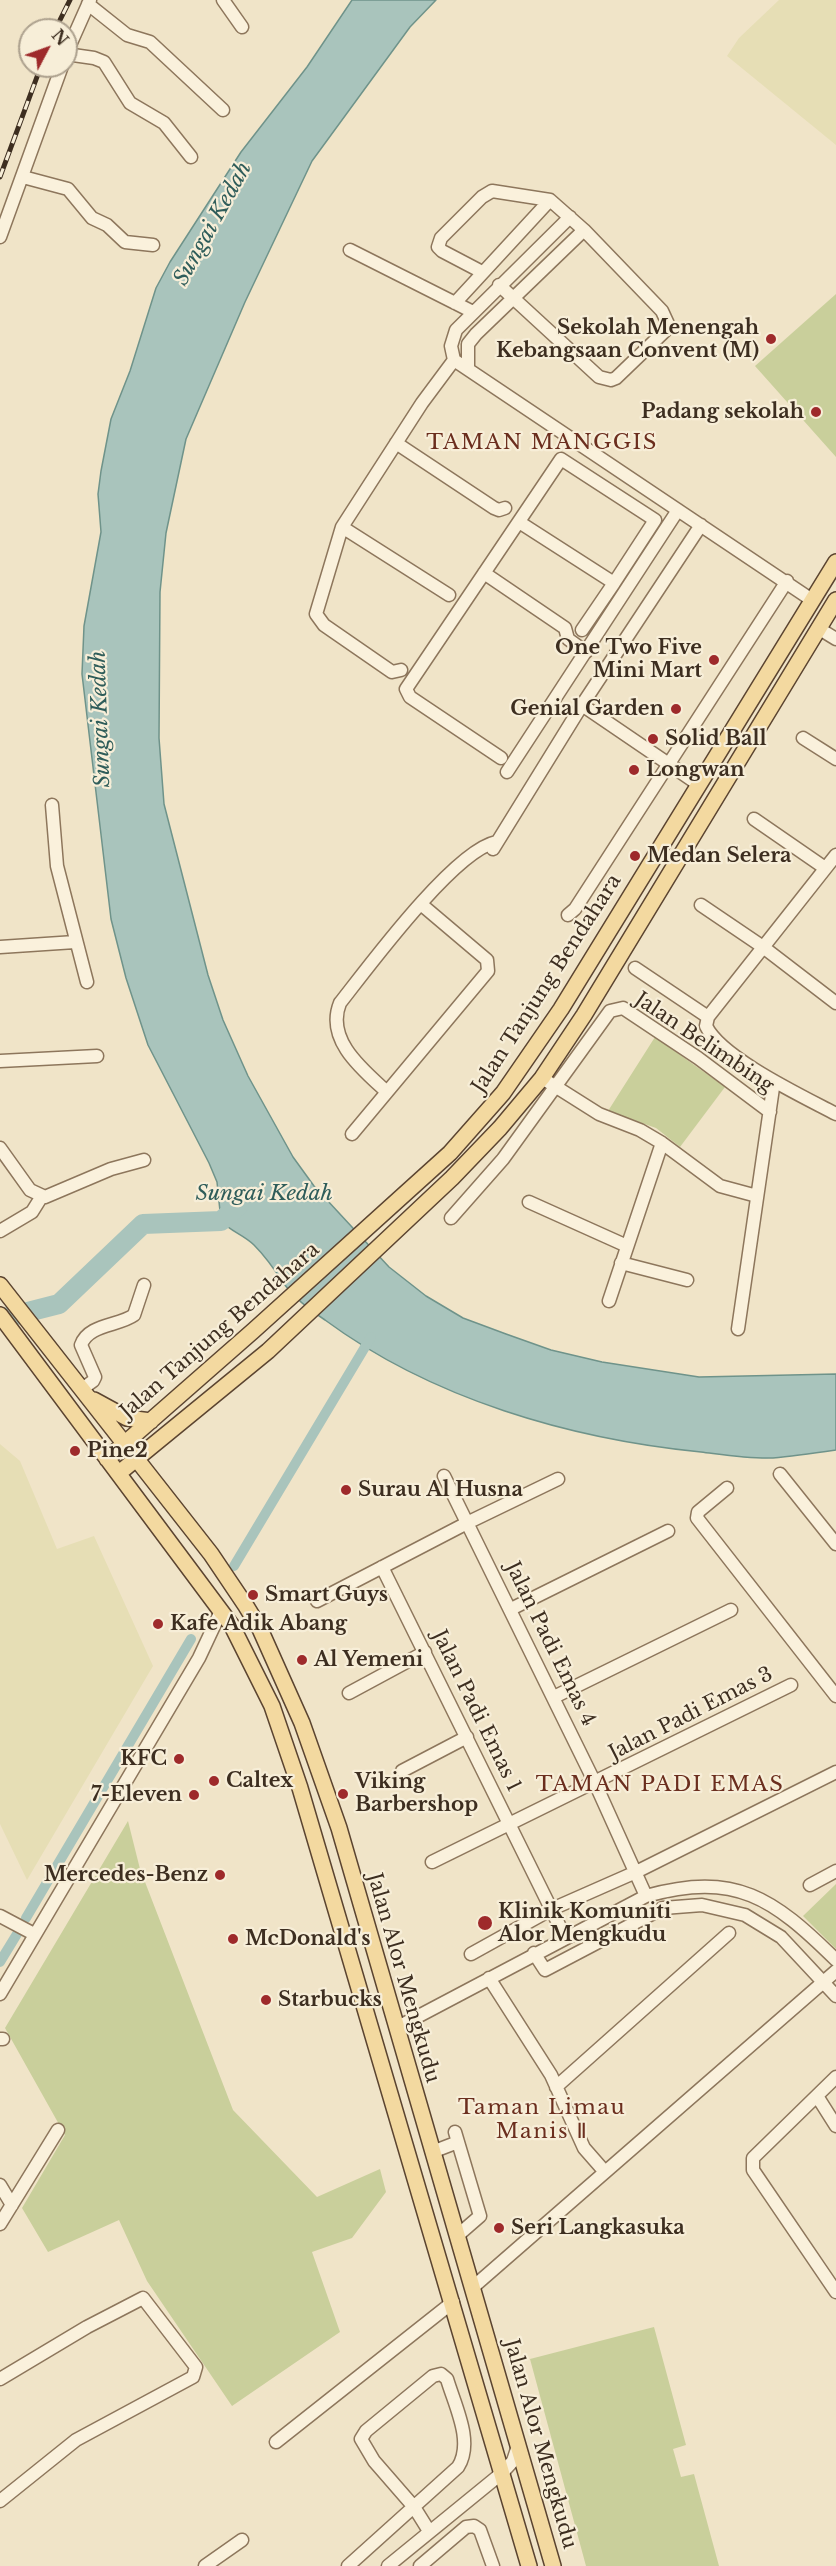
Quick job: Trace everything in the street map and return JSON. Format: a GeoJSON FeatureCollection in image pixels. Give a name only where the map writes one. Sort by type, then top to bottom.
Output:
{"type":"FeatureCollection","features":[{"type":"Feature","properties":{"kind":"main road","name":"Jalan Tanjung Bendahara"},"geometry":{"type":"LineString","coordinates":[[106,1459],[397,1203],[450,1153],[495,1102],[528,1058],[601,945],[698,783],[836,562]]}},
{"type":"Feature","properties":{"kind":"main road","name":"Jalan Tanjung Bendahara"},"geometry":{"type":"LineString","coordinates":[[119,1473],[268,1351],[431,1197],[500,1128],[542,1078],[619,958],[836,600]]}},
{"type":"Feature","properties":{"kind":"main road"},"geometry":{"type":"LineString","coordinates":[[601,945],[619,958]]}},
{"type":"Feature","properties":{"kind":"main road","name":"Jalan Alor Mengkudu"},"geometry":{"type":"LineString","coordinates":[[4,1291],[211,1554],[260,1629],[302,1723],[339,1828],[553,2566]]}},
{"type":"Feature","properties":{"kind":"main road"},"geometry":{"type":"LineString","coordinates":[[0,1315],[240,1638],[272,1706],[300,1788],[530,2566]]}},
{"type":"Feature","properties":{"kind":"main road"},"geometry":{"type":"LineString","coordinates":[[85,1393],[127,1418],[151,1421]]}},
{"type":"Feature","properties":{"kind":"main road"},"geometry":{"type":"LineString","coordinates":[[153,1479],[154,1461],[163,1436]]}},
{"type":"Feature","properties":{"kind":"main road"},"geometry":{"type":"LineString","coordinates":[[383,2067],[389,2051],[396,2050],[403,2055]]}},
{"type":"Feature","properties":{"kind":"street"},"geometry":{"type":"LineString","coordinates":[[223,0],[242,27]]}},
{"type":"Feature","properties":{"kind":"street"},"geometry":{"type":"LineString","coordinates":[[78,27],[89,2],[127,35],[150,42],[223,110]]}},
{"type":"Feature","properties":{"kind":"street"},"geometry":{"type":"LineString","coordinates":[[78,55],[94,57],[104,62],[130,103],[164,123],[191,157]]}},
{"type":"Feature","properties":{"kind":"street"},"geometry":{"type":"LineString","coordinates":[[0,237],[58,78]]}},
{"type":"Feature","properties":{"kind":"street"},"geometry":{"type":"LineString","coordinates":[[23,177],[69,189],[92,218],[107,225],[125,242],[153,245]]}},
{"type":"Feature","properties":{"kind":"street"},"geometry":{"type":"LineString","coordinates":[[482,272],[442,251],[438,247],[441,238],[482,197],[492,191],[550,200],[584,230],[667,318],[666,330],[616,378],[611,380],[599,377],[499,285]]}},
{"type":"Feature","properties":{"kind":"street"},"geometry":{"type":"LineString","coordinates":[[455,303],[550,200]]}},
{"type":"Feature","properties":{"kind":"street"},"geometry":{"type":"LineString","coordinates":[[570,216],[472,312],[454,334],[451,346],[454,360],[787,581],[812,600]]}},
{"type":"Feature","properties":{"kind":"street"},"geometry":{"type":"LineString","coordinates":[[468,369],[468,344],[584,230]]}},
{"type":"Feature","properties":{"kind":"street"},"geometry":{"type":"LineString","coordinates":[[350,250],[472,312]]}},
{"type":"Feature","properties":{"kind":"street"},"geometry":{"type":"LineString","coordinates":[[401,670],[392,672],[317,618],[342,527],[396,443],[454,360]]}},
{"type":"Feature","properties":{"kind":"street"},"geometry":{"type":"LineString","coordinates":[[396,443],[494,508],[505,508]]}},
{"type":"Feature","properties":{"kind":"street"},"geometry":{"type":"LineString","coordinates":[[501,758],[407,693],[406,689],[561,459],[655,520],[582,630]]}},
{"type":"Feature","properties":{"kind":"street"},"geometry":{"type":"LineString","coordinates":[[507,772],[678,510]]}},
{"type":"Feature","properties":{"kind":"street"},"geometry":{"type":"LineString","coordinates":[[519,522],[614,583]]}},
{"type":"Feature","properties":{"kind":"street"},"geometry":{"type":"LineString","coordinates":[[387,1092],[349,1054],[336,1025],[336,1013],[340,1004],[384,947],[448,872],[485,844],[494,845],[582,705],[701,525]]}},
{"type":"Feature","properties":{"kind":"street"},"geometry":{"type":"LineString","coordinates":[[342,527],[449,595]]}},
{"type":"Feature","properties":{"kind":"street"},"geometry":{"type":"LineString","coordinates":[[484,573],[565,628],[576,627],[594,638]]}},
{"type":"Feature","properties":{"kind":"street"},"geometry":{"type":"LineString","coordinates":[[568,915],[575,909],[787,581]]}},
{"type":"Feature","properties":{"kind":"street"},"geometry":{"type":"LineString","coordinates":[[565,628],[568,639],[586,652]]}},
{"type":"Feature","properties":{"kind":"street"},"geometry":{"type":"LineString","coordinates":[[818,628],[836,639]]}},
{"type":"Feature","properties":{"kind":"street"},"geometry":{"type":"LineString","coordinates":[[582,705],[698,783]]}},
{"type":"Feature","properties":{"kind":"street"},"geometry":{"type":"LineString","coordinates":[[803,738],[836,759]]}},
{"type":"Feature","properties":{"kind":"street"},"geometry":{"type":"LineString","coordinates":[[52,805],[57,866],[87,982]]}},
{"type":"Feature","properties":{"kind":"street"},"geometry":{"type":"LineString","coordinates":[[754,819],[825,868]]}},
{"type":"Feature","properties":{"kind":"street"},"geometry":{"type":"LineString","coordinates":[[708,1017],[836,855]]}},
{"type":"Feature","properties":{"kind":"street"},"geometry":{"type":"LineString","coordinates":[[352,1134],[488,971],[490,965],[422,905]]}},
{"type":"Feature","properties":{"kind":"street"},"geometry":{"type":"LineString","coordinates":[[701,905],[763,947],[836,1003]]}},
{"type":"Feature","properties":{"kind":"street"},"geometry":{"type":"LineString","coordinates":[[0,947],[75,942]]}},
{"type":"Feature","properties":{"kind":"street","name":"Jalan Belimbing"},"geometry":{"type":"LineString","coordinates":[[635,968],[708,1017],[706,1026],[712,1035],[774,1081],[836,1114]]}},
{"type":"Feature","properties":{"kind":"street","name":"Jalan Belimbing"},"geometry":{"type":"LineString","coordinates":[[557,1088],[610,1011],[622,1008],[698,1058],[770,1112]]}},
{"type":"Feature","properties":{"kind":"street"},"geometry":{"type":"LineString","coordinates":[[0,1061],[97,1056]]}},
{"type":"Feature","properties":{"kind":"street"},"geometry":{"type":"LineString","coordinates":[[542,1078],[599,1114],[640,1130],[662,1143],[720,1186],[757,1196]]}},
{"type":"Feature","properties":{"kind":"street"},"geometry":{"type":"LineString","coordinates":[[738,1329],[774,1081]]}},
{"type":"Feature","properties":{"kind":"street"},"geometry":{"type":"LineString","coordinates":[[451,1218],[503,1159],[557,1088]]}},
{"type":"Feature","properties":{"kind":"street"},"geometry":{"type":"LineString","coordinates":[[609,1301],[662,1143]]}},
{"type":"Feature","properties":{"kind":"street"},"geometry":{"type":"LineString","coordinates":[[0,1148],[30,1190],[42,1196],[56,1194],[103,1172],[144,1160]]}},
{"type":"Feature","properties":{"kind":"street"},"geometry":{"type":"LineString","coordinates":[[0,1231],[32,1212],[42,1196]]}},
{"type":"Feature","properties":{"kind":"street"},"geometry":{"type":"LineString","coordinates":[[530,1202],[627,1246]]}},
{"type":"Feature","properties":{"kind":"street"},"geometry":{"type":"LineString","coordinates":[[621,1263],[687,1280]]}},
{"type":"Feature","properties":{"kind":"street"},"geometry":{"type":"LineString","coordinates":[[85,1393],[95,1377],[81,1345],[82,1340],[104,1326],[134,1315],[144,1285]]}},
{"type":"Feature","properties":{"kind":"street"},"geometry":{"type":"LineString","coordinates":[[780,1474],[836,1544]]}},
{"type":"Feature","properties":{"kind":"street","name":"Jalan Padi Emas 4"},"geometry":{"type":"LineString","coordinates":[[444,1476],[469,1522],[554,1697],[646,1896]]}},
{"type":"Feature","properties":{"kind":"street"},"geometry":{"type":"LineString","coordinates":[[317,1601],[469,1522],[558,1479]]}},
{"type":"Feature","properties":{"kind":"street"},"geometry":{"type":"LineString","coordinates":[[727,1488],[699,1512],[697,1518],[836,1696]]}},
{"type":"Feature","properties":{"kind":"street"},"geometry":{"type":"LineString","coordinates":[[511,1609],[668,1531]]}},
{"type":"Feature","properties":{"kind":"street","name":"Jalan Padi Emas 1"},"geometry":{"type":"LineString","coordinates":[[382,1567],[565,1937]]}},
{"type":"Feature","properties":{"kind":"street"},"geometry":{"type":"LineString","coordinates":[[554,1697],[731,1610]]}},
{"type":"Feature","properties":{"kind":"street"},"geometry":{"type":"LineString","coordinates":[[0,1994],[199,1658],[221,1611]]}},
{"type":"Feature","properties":{"kind":"street"},"geometry":{"type":"LineString","coordinates":[[349,1693],[425,1652]]}},
{"type":"Feature","properties":{"kind":"street","name":"Jalan Padi Emas 3"},"geometry":{"type":"LineString","coordinates":[[432,1862],[791,1685]]}},
{"type":"Feature","properties":{"kind":"street"},"geometry":{"type":"LineString","coordinates":[[402,1771],[467,1737]]}},
{"type":"Feature","properties":{"kind":"street"},"geometry":{"type":"LineString","coordinates":[[471,1954],[552,1909],[636,1872],[836,1773]]}},
{"type":"Feature","properties":{"kind":"street"},"geometry":{"type":"LineString","coordinates":[[810,1885],[836,1871]]}},
{"type":"Feature","properties":{"kind":"street"},"geometry":{"type":"LineString","coordinates":[[396,2028],[534,1953],[646,1896],[673,1888],[702,1885],[740,1891],[776,1907],[800,1925],[836,1960]]}},
{"type":"Feature","properties":{"kind":"street"},"geometry":{"type":"LineString","coordinates":[[534,1953],[545,1970],[663,1908],[702,1905],[727,1908],[781,1937],[836,1996]]}},
{"type":"Feature","properties":{"kind":"street"},"geometry":{"type":"LineString","coordinates":[[0,1916],[34,1934]]}},
{"type":"Feature","properties":{"kind":"street"},"geometry":{"type":"LineString","coordinates":[[556,2087],[729,1933]]}},
{"type":"Feature","properties":{"kind":"street"},"geometry":{"type":"LineString","coordinates":[[472,2288],[836,1971]]}},
{"type":"Feature","properties":{"kind":"street"},"geometry":{"type":"LineString","coordinates":[[489,1977],[556,2087],[575,2133],[605,2172]]}},
{"type":"Feature","properties":{"kind":"street"},"geometry":{"type":"LineString","coordinates":[[836,2077],[753,2158],[753,2170],[836,2292]]}},
{"type":"Feature","properties":{"kind":"street"},"geometry":{"type":"LineString","coordinates":[[817,2096],[836,2126]]}},
{"type":"Feature","properties":{"kind":"street"},"geometry":{"type":"LineString","coordinates":[[0,2224],[58,2130]]}},
{"type":"Feature","properties":{"kind":"street"},"geometry":{"type":"LineString","coordinates":[[432,2152],[457,2137],[480,2216],[457,2236]]}},
{"type":"Feature","properties":{"kind":"street"},"geometry":{"type":"LineString","coordinates":[[0,2186],[12,2205]]}},
{"type":"Feature","properties":{"kind":"street"},"geometry":{"type":"LineString","coordinates":[[0,2379],[87,2327],[143,2298],[196,2367],[192,2376],[75,2440],[0,2501]]}},
{"type":"Feature","properties":{"kind":"street"},"geometry":{"type":"LineString","coordinates":[[276,2442],[453,2302]]}},
{"type":"Feature","properties":{"kind":"street"},"geometry":{"type":"LineString","coordinates":[[348,2566],[414,2507],[458,2467],[466,2452],[447,2379],[441,2374],[433,2376],[366,2431],[361,2439],[374,2461],[414,2507],[429,2531]]}},
{"type":"Feature","properties":{"kind":"street"},"geometry":{"type":"LineString","coordinates":[[388,2566],[502,2473],[513,2461],[518,2446]]}},
{"type":"Feature","properties":{"kind":"street"},"geometry":{"type":"LineString","coordinates":[[420,2566],[466,2527],[474,2526],[480,2530],[493,2566]]}},
{"type":"Feature","properties":{"kind":"street"},"geometry":{"type":"LineString","coordinates":[[205,2566],[242,2540]]}},
{"type":"Feature","properties":{"kind":"shaded area"},"geometry":{"type":"Polygon","coordinates":[[[779,0],[836,0],[836,145],[727,56],[739,38],[779,0]]]}},
{"type":"Feature","properties":{"kind":"shaded area"},"geometry":{"type":"Polygon","coordinates":[[[0,1444],[20,1461],[57,1549],[94,1536],[153,1666],[27,1880],[0,1824],[0,1444]]]}},
{"type":"Feature","properties":{"kind":"green space","name":"Padang sekolah"},"geometry":{"type":"Polygon","coordinates":[[[836,294],[836,457],[755,366],[836,294]]]}},
{"type":"Feature","properties":{"kind":"green space"},"geometry":{"type":"Polygon","coordinates":[[[655,1037],[725,1087],[680,1147],[656,1128],[608,1111],[655,1037]]]}},
{"type":"Feature","properties":{"kind":"green space"},"geometry":{"type":"Polygon","coordinates":[[[128,1821],[140,1869],[233,2110],[317,2197],[380,2169],[386,2192],[352,2238],[312,2252],[340,2332],[232,2406],[147,2281],[119,2220],[48,2252],[22,2208],[65,2135],[5,2028],[128,1821]]]}},
{"type":"Feature","properties":{"kind":"green space"},"geometry":{"type":"Polygon","coordinates":[[[836,1884],[836,1949],[803,1916],[836,1884]]]}},
{"type":"Feature","properties":{"kind":"green space"},"geometry":{"type":"Polygon","coordinates":[[[654,2327],[686,2445],[673,2449],[681,2477],[694,2474],[719,2566],[586,2566],[530,2359],[654,2327]]]}},
{"type":"Feature","properties":{"kind":"water","name":"Sungai Kedah"},"geometry":{"type":"Polygon","coordinates":[[[352,0],[436,0],[410,27],[312,161],[245,302],[186,439],[166,533],[160,592],[159,738],[164,804],[208,975],[223,1020],[248,1076],[293,1157],[314,1186],[389,1267],[426,1296],[463,1318],[551,1350],[602,1362],[699,1377],[836,1374],[836,1450],[755,1458],[652,1446],[602,1437],[504,1411],[456,1393],[410,1372],[367,1348],[303,1304],[288,1289],[254,1245],[221,1221],[217,1182],[148,1045],[126,978],[111,919],[82,674],[84,626],[101,532],[98,494],[111,419],[130,371],[156,288],[170,262],[241,152],[307,67],[352,0]]]}},
{"type":"Feature","properties":{"kind":"waterway"},"geometry":{"type":"LineString","coordinates":[[0,1319],[59,1304],[143,1224],[221,1221],[239,1205]]}},
{"type":"Feature","properties":{"kind":"waterway"},"geometry":{"type":"LineString","coordinates":[[234,1566],[371,1337]]}},
{"type":"Feature","properties":{"kind":"waterway"},"geometry":{"type":"LineString","coordinates":[[26,1918],[191,1639]]}},
{"type":"Feature","properties":{"kind":"waterway"},"geometry":{"type":"LineString","coordinates":[[0,1962],[17,1934]]}},
{"type":"Feature","properties":{"kind":"railway"},"geometry":{"type":"LineString","coordinates":[[61,18],[70,0]]}},
{"type":"Feature","properties":{"kind":"railway"},"geometry":{"type":"LineString","coordinates":[[0,177],[37,78]]}},
{"type":"Feature","properties":{"kind":"place","name":"Sekolah Menengah Kebangsaan Convent (M)"},"geometry":{"type":"Point","coordinates":[771,339]}},
{"type":"Feature","properties":{"kind":"place","name":"Padang sekolah"},"geometry":{"type":"Point","coordinates":[816,412]}},
{"type":"Feature","properties":{"kind":"place","name":"One Two Five Mini Mart"},"geometry":{"type":"Point","coordinates":[714,660]}},
{"type":"Feature","properties":{"kind":"place","name":"Genial Garden"},"geometry":{"type":"Point","coordinates":[676,709]}},
{"type":"Feature","properties":{"kind":"place","name":"Solid Ball"},"geometry":{"type":"Point","coordinates":[653,739]}},
{"type":"Feature","properties":{"kind":"place","name":"Longwan"},"geometry":{"type":"Point","coordinates":[634,770]}},
{"type":"Feature","properties":{"kind":"place","name":"Medan Selera"},"geometry":{"type":"Point","coordinates":[635,856]}},
{"type":"Feature","properties":{"kind":"place","name":"Pine2"},"geometry":{"type":"Point","coordinates":[75,1451]}},
{"type":"Feature","properties":{"kind":"place","name":"Surau Al Husna"},"geometry":{"type":"Point","coordinates":[346,1490]}},
{"type":"Feature","properties":{"kind":"place","name":"Smart Guys"},"geometry":{"type":"Point","coordinates":[253,1595]}},
{"type":"Feature","properties":{"kind":"place","name":"Kafe Adik Abang"},"geometry":{"type":"Point","coordinates":[158,1624]}},
{"type":"Feature","properties":{"kind":"place","name":"Al Yemeni"},"geometry":{"type":"Point","coordinates":[302,1660]}},
{"type":"Feature","properties":{"kind":"place","name":"KFC"},"geometry":{"type":"Point","coordinates":[179,1759]}},
{"type":"Feature","properties":{"kind":"place","name":"Caltex"},"geometry":{"type":"Point","coordinates":[214,1781]}},
{"type":"Feature","properties":{"kind":"place","name":"Viking Barbershop"},"geometry":{"type":"Point","coordinates":[343,1794]}},
{"type":"Feature","properties":{"kind":"place","name":"7-Eleven"},"geometry":{"type":"Point","coordinates":[194,1795]}},
{"type":"Feature","properties":{"kind":"place","name":"Mercedes-Benz"},"geometry":{"type":"Point","coordinates":[220,1875]}},
{"type":"Feature","properties":{"kind":"place","name":"Klinik Komuniti Alor Mengkudu"},"geometry":{"type":"Point","coordinates":[485,1923]}},
{"type":"Feature","properties":{"kind":"place","name":"McDonald's"},"geometry":{"type":"Point","coordinates":[233,1939]}},
{"type":"Feature","properties":{"kind":"place","name":"Starbucks"},"geometry":{"type":"Point","coordinates":[266,2000]}},
{"type":"Feature","properties":{"kind":"place","name":"Seri Langkasuka"},"geometry":{"type":"Point","coordinates":[499,2228]}},
{"type":"Feature","properties":{"kind":"district","name":"TAMAN MANGGIS"},"geometry":{"type":"Point","coordinates":[542,443]}},
{"type":"Feature","properties":{"kind":"district","name":"TAMAN PADI EMAS"},"geometry":{"type":"Point","coordinates":[660,1785]}},
{"type":"Feature","properties":{"kind":"district","name":"Taman Limau Manis Ⅱ"},"geometry":{"type":"Point","coordinates":[542,2120]}}]}
